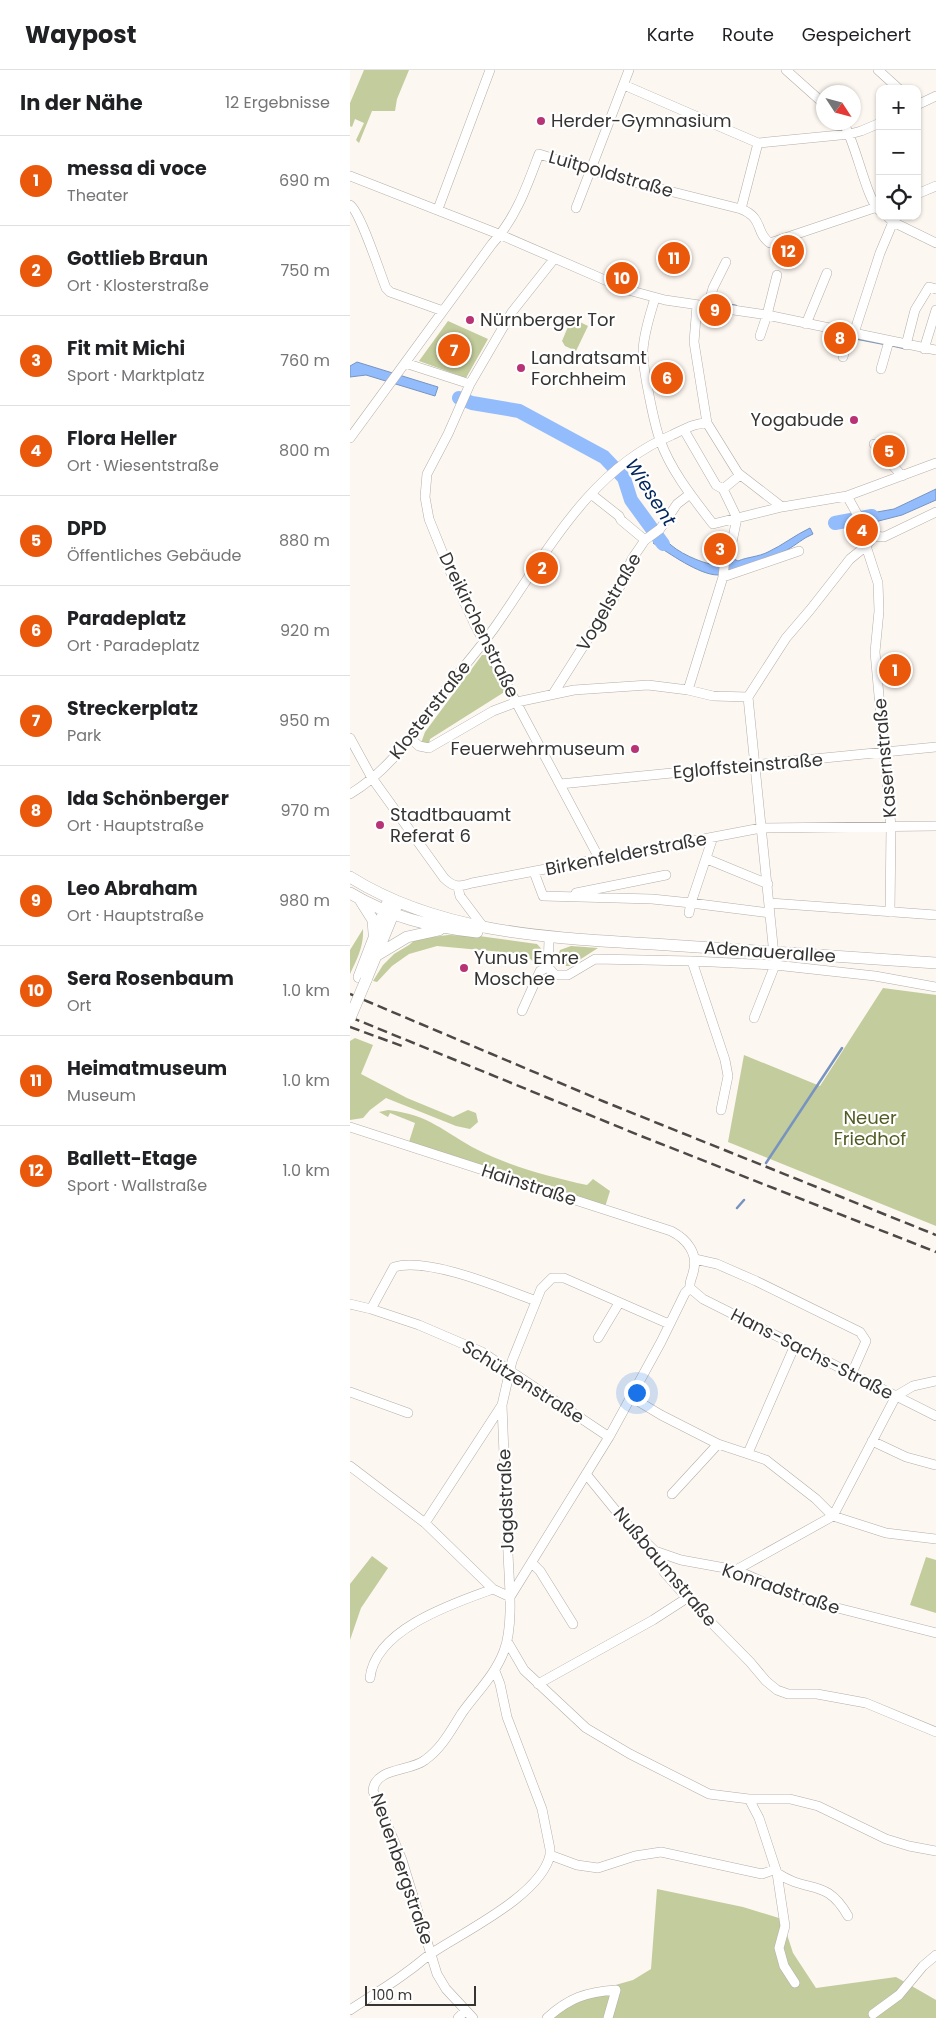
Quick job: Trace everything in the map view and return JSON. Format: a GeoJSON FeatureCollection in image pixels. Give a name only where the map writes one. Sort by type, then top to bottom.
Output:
{"type":"FeatureCollection","features":[{"type":"Feature","properties":{"kind":"main road","name":"Adenauerallee"},"geometry":{"type":"LineString","coordinates":[[350,877],[394,900],[442,918],[484,928],[603,941],[936,963]]}},
{"type":"Feature","properties":{"kind":"main road","name":"Adenauerallee"},"geometry":{"type":"LineString","coordinates":[[354,895],[389,913],[446,929],[580,944],[603,941]]}},
{"type":"Feature","properties":{"kind":"main road"},"geometry":{"type":"LineString","coordinates":[[354,895],[369,912],[374,925],[374,940]]}},
{"type":"Feature","properties":{"kind":"main road"},"geometry":{"type":"LineString","coordinates":[[350,999],[377,955],[394,900]]}},
{"type":"Feature","properties":{"kind":"main road"},"geometry":{"type":"LineString","coordinates":[[350,1018],[374,940],[389,913]]}},
{"type":"Feature","properties":{"kind":"main road"},"geometry":{"type":"LineString","coordinates":[[377,955],[407,937],[446,929]]}},
{"type":"Feature","properties":{"kind":"street"},"geometry":{"type":"LineString","coordinates":[[438,209],[490,70]]}},
{"type":"Feature","properties":{"kind":"street"},"geometry":{"type":"LineString","coordinates":[[576,208],[629,70]]}},
{"type":"Feature","properties":{"kind":"street"},"geometry":{"type":"LineString","coordinates":[[786,70],[816,96]]}},
{"type":"Feature","properties":{"kind":"street"},"geometry":{"type":"LineString","coordinates":[[878,70],[895,85]]}},
{"type":"Feature","properties":{"kind":"street"},"geometry":{"type":"LineString","coordinates":[[624,85],[758,143],[850,134],[876,124]]}},
{"type":"Feature","properties":{"kind":"street"},"geometry":{"type":"LineString","coordinates":[[921,103],[936,96]]}},
{"type":"Feature","properties":{"kind":"street"},"geometry":{"type":"LineString","coordinates":[[848,130],[876,204]]}},
{"type":"Feature","properties":{"kind":"street"},"geometry":{"type":"LineString","coordinates":[[741,209],[758,143]]}},
{"type":"Feature","properties":{"kind":"street","name":"Luitpoldstraße"},"geometry":{"type":"LineString","coordinates":[[501,235],[514,214],[539,154],[591,171],[741,209],[755,217],[766,240],[772,242],[876,209]]}},
{"type":"Feature","properties":{"kind":"street"},"geometry":{"type":"LineString","coordinates":[[350,176],[438,209],[628,290],[655,298],[767,315],[936,350]]}},
{"type":"Feature","properties":{"kind":"street"},"geometry":{"type":"LineString","coordinates":[[921,193],[934,189]]}},
{"type":"Feature","properties":{"kind":"street"},"geometry":{"type":"LineString","coordinates":[[350,204],[359,220],[386,288],[390,292],[443,311]]}},
{"type":"Feature","properties":{"kind":"street"},"geometry":{"type":"LineString","coordinates":[[843,356],[880,253],[890,220]]}},
{"type":"Feature","properties":{"kind":"street"},"geometry":{"type":"LineString","coordinates":[[892,220],[936,243]]}},
{"type":"Feature","properties":{"kind":"street"},"geometry":{"type":"LineString","coordinates":[[350,438],[492,244],[501,235]]}},
{"type":"Feature","properties":{"kind":"street","name":"Dreikirchenstraße"},"geometry":{"type":"LineString","coordinates":[[554,259],[512,312],[470,384],[459,411],[427,474],[424,497],[429,519],[447,564],[484,642],[599,858]]}},
{"type":"Feature","properties":{"kind":"street"},"geometry":{"type":"LineString","coordinates":[[708,306],[713,288],[726,262]]}},
{"type":"Feature","properties":{"kind":"street"},"geometry":{"type":"LineString","coordinates":[[806,324],[826,273]]}},
{"type":"Feature","properties":{"kind":"street"},"geometry":{"type":"LineString","coordinates":[[760,336],[777,275]]}},
{"type":"Feature","properties":{"kind":"street"},"geometry":{"type":"LineString","coordinates":[[906,345],[915,310],[929,286],[936,289]]}},
{"type":"Feature","properties":{"kind":"street"},"geometry":{"type":"LineString","coordinates":[[655,298],[644,342],[644,363],[652,409],[660,440],[690,494],[713,524],[782,508],[847,496],[936,464]]}},
{"type":"Feature","properties":{"kind":"street"},"geometry":{"type":"LineString","coordinates":[[698,305],[694,342],[707,423],[740,475],[782,508]]}},
{"type":"Feature","properties":{"kind":"street"},"geometry":{"type":"LineString","coordinates":[[924,349],[936,310]]}},
{"type":"Feature","properties":{"kind":"street"},"geometry":{"type":"LineString","coordinates":[[881,369],[889,341]]}},
{"type":"Feature","properties":{"kind":"street"},"geometry":{"type":"LineString","coordinates":[[405,363],[470,384]]}},
{"type":"Feature","properties":{"kind":"street","name":"Klosterstraße"},"geometry":{"type":"LineString","coordinates":[[350,794],[372,778],[411,740],[456,675],[484,642],[576,510],[610,473],[660,440],[697,423],[707,423]]}},
{"type":"Feature","properties":{"kind":"street"},"geometry":{"type":"LineString","coordinates":[[684,430],[716,486],[723,489],[740,517],[726,558],[723,576],[688,690]]}},
{"type":"Feature","properties":{"kind":"street"},"geometry":{"type":"LineString","coordinates":[[874,444],[902,476]]}},
{"type":"Feature","properties":{"kind":"street"},"geometry":{"type":"LineString","coordinates":[[723,489],[740,475]]}},
{"type":"Feature","properties":{"kind":"street"},"geometry":{"type":"LineString","coordinates":[[591,494],[645,540]]}},
{"type":"Feature","properties":{"kind":"street","name":"Vogelstraße"},"geometry":{"type":"LineString","coordinates":[[553,694],[617,593],[632,559],[645,540],[660,529],[677,504],[690,494]]}},
{"type":"Feature","properties":{"kind":"street"},"geometry":{"type":"LineString","coordinates":[[847,496],[866,530],[874,536],[884,537],[936,512]]}},
{"type":"Feature","properties":{"kind":"street"},"geometry":{"type":"LineString","coordinates":[[754,1018],[775,965],[748,697],[786,638],[850,558],[866,546],[874,536]]}},
{"type":"Feature","properties":{"kind":"street","name":"Kasernstraße"},"geometry":{"type":"LineString","coordinates":[[866,546],[878,582],[875,652],[891,827],[890,912]]}},
{"type":"Feature","properties":{"kind":"street"},"geometry":{"type":"LineString","coordinates":[[723,576],[799,551]]}},
{"type":"Feature","properties":{"kind":"street"},"geometry":{"type":"LineString","coordinates":[[411,740],[419,746],[428,748],[493,711],[516,702],[574,690],[648,686],[688,690],[713,696],[748,697]]}},
{"type":"Feature","properties":{"kind":"street"},"geometry":{"type":"LineString","coordinates":[[350,738],[372,778],[444,878],[452,886],[458,887],[460,896],[484,928]]}},
{"type":"Feature","properties":{"kind":"street","name":"Egloffsteinstraße"},"geometry":{"type":"LineString","coordinates":[[560,784],[936,747]]}},
{"type":"Feature","properties":{"kind":"street","name":"Birkenfelderstraße"},"geometry":{"type":"LineString","coordinates":[[458,887],[472,882],[534,872],[761,828],[936,826]]}},
{"type":"Feature","properties":{"kind":"street"},"geometry":{"type":"LineString","coordinates":[[689,913],[714,837]]}},
{"type":"Feature","properties":{"kind":"street"},"geometry":{"type":"LineString","coordinates":[[707,858],[768,884]]}},
{"type":"Feature","properties":{"kind":"street"},"geometry":{"type":"LineString","coordinates":[[534,872],[543,896],[652,899],[770,908],[936,915]]}},
{"type":"Feature","properties":{"kind":"street"},"geometry":{"type":"LineString","coordinates":[[558,897],[666,875]]}},
{"type":"Feature","properties":{"kind":"street"},"geometry":{"type":"LineString","coordinates":[[549,940],[548,967],[555,975],[568,975],[595,959],[692,961],[775,965],[875,976],[936,987]]}},
{"type":"Feature","properties":{"kind":"street"},"geometry":{"type":"LineString","coordinates":[[692,961],[725,1060],[728,1076],[721,1110]]}},
{"type":"Feature","properties":{"kind":"street"},"geometry":{"type":"LineString","coordinates":[[522,1011],[540,971],[548,967]]}},
{"type":"Feature","properties":{"kind":"street","name":"Hainstraße"},"geometry":{"type":"LineString","coordinates":[[350,1127],[671,1231],[684,1239],[691,1248],[695,1259]]}},
{"type":"Feature","properties":{"kind":"street"},"geometry":{"type":"LineString","coordinates":[[690,1288],[695,1259],[717,1264],[756,1280],[860,1332],[866,1341],[852,1373]]}},
{"type":"Feature","properties":{"kind":"street"},"geometry":{"type":"LineString","coordinates":[[372,1309],[394,1267],[403,1264],[463,1275],[536,1301]]}},
{"type":"Feature","properties":{"kind":"street"},"geometry":{"type":"LineString","coordinates":[[426,1523],[502,1405],[509,1371],[536,1301],[545,1283],[552,1278],[564,1278],[669,1324]]}},
{"type":"Feature","properties":{"kind":"street","name":"Neuenbergstraße"},"geometry":{"type":"LineString","coordinates":[[473,2018],[446,1989],[436,1974],[413,1891],[373,1791],[374,1785],[384,1775],[422,1762],[433,1753],[443,1743],[462,1713],[495,1671],[507,1641],[510,1597],[609,1437],[685,1293],[690,1288]]}},
{"type":"Feature","properties":{"kind":"street","name":"Hans-Sachs-Straße"},"geometry":{"type":"LineString","coordinates":[[690,1288],[703,1299],[936,1416]]}},
{"type":"Feature","properties":{"kind":"street"},"geometry":{"type":"LineString","coordinates":[[598,1338],[619,1303]]}},
{"type":"Feature","properties":{"kind":"street","name":"Schützenstraße"},"geometry":{"type":"LineString","coordinates":[[350,1304],[372,1309],[419,1325],[482,1352],[609,1437]]}},
{"type":"Feature","properties":{"kind":"street"},"geometry":{"type":"LineString","coordinates":[[748,1453],[795,1345]]}},
{"type":"Feature","properties":{"kind":"street"},"geometry":{"type":"LineString","coordinates":[[736,1570],[832,1516],[896,1396],[913,1386],[936,1381]]}},
{"type":"Feature","properties":{"kind":"street"},"geometry":{"type":"LineString","coordinates":[[350,1392],[408,1413]]}},
{"type":"Feature","properties":{"kind":"street"},"geometry":{"type":"LineString","coordinates":[[631,1397],[661,1415],[718,1444],[766,1460],[816,1499],[832,1516],[886,1533],[936,1539]]}},
{"type":"Feature","properties":{"kind":"street","name":"Jagdstraße"},"geometry":{"type":"LineString","coordinates":[[502,1405],[510,1597]]}},
{"type":"Feature","properties":{"kind":"street"},"geometry":{"type":"LineString","coordinates":[[872,1441],[906,1457],[935,1465]]}},
{"type":"Feature","properties":{"kind":"street"},"geometry":{"type":"LineString","coordinates":[[672,1494],[718,1444]]}},
{"type":"Feature","properties":{"kind":"street"},"geometry":{"type":"LineString","coordinates":[[350,1466],[426,1523],[493,1589],[510,1597]]}},
{"type":"Feature","properties":{"kind":"street","name":"Nußbaumstraße"},"geometry":{"type":"LineString","coordinates":[[586,1474],[625,1522],[655,1551],[664,1572],[766,1681],[777,1690],[788,1694],[817,1694],[866,1703],[936,1732]]}},
{"type":"Feature","properties":{"kind":"street","name":"Konradstraße"},"geometry":{"type":"LineString","coordinates":[[655,1551],[681,1560],[736,1570],[802,1599],[936,1633]]}},
{"type":"Feature","properties":{"kind":"street"},"geometry":{"type":"LineString","coordinates":[[532,1563],[540,1570],[573,1624]]}},
{"type":"Feature","properties":{"kind":"street"},"geometry":{"type":"LineString","coordinates":[[370,1678],[371,1669],[379,1654],[391,1640],[410,1626],[455,1603],[493,1589]]}},
{"type":"Feature","properties":{"kind":"street"},"geometry":{"type":"LineString","coordinates":[[538,1684],[653,1620],[687,1598]]}},
{"type":"Feature","properties":{"kind":"street"},"geometry":{"type":"LineString","coordinates":[[507,1641],[516,1660],[524,1670],[586,1728],[630,1754],[709,1794],[749,1799],[790,1799],[818,1806],[886,1839],[908,1846],[936,1851]]}},
{"type":"Feature","properties":{"kind":"street"},"geometry":{"type":"LineString","coordinates":[[350,2010],[379,1992],[430,1954],[512,1902],[541,1875],[548,1864],[550,1849],[542,1809],[507,1717],[500,1684],[495,1671]]}},
{"type":"Feature","properties":{"kind":"street"},"geometry":{"type":"LineString","coordinates":[[749,1799],[759,1818],[777,1871],[785,1926],[779,1948],[784,1966],[795,1983]]}},
{"type":"Feature","properties":{"kind":"street"},"geometry":{"type":"LineString","coordinates":[[550,1855],[577,1865],[598,1868],[635,1856],[661,1852],[762,1874],[777,1871]]}},
{"type":"Feature","properties":{"kind":"street"},"geometry":{"type":"LineString","coordinates":[[777,1871],[789,1881],[826,1891],[835,1898],[848,1916]]}},
{"type":"Feature","properties":{"kind":"street"},"geometry":{"type":"LineString","coordinates":[[873,2014],[899,1995],[923,1966],[936,1955]]}},
{"type":"Feature","properties":{"kind":"street"},"geometry":{"type":"LineString","coordinates":[[547,2018],[559,2007],[590,1992],[616,1990],[608,2018]]}},
{"type":"Feature","properties":{"kind":"street"},"geometry":{"type":"LineString","coordinates":[[458,2018],[465,2011]]}},
{"type":"Feature","properties":{"kind":"green space"},"geometry":{"type":"Polygon","coordinates":[[[364,70],[409,70],[397,99],[395,111],[372,111],[359,143],[356,140],[364,123],[355,119],[352,127],[350,126],[350,103],[364,70]]]}},
{"type":"Feature","properties":{"kind":"green space"},"geometry":{"type":"Polygon","coordinates":[[[576,320],[588,326],[576,351],[565,346],[562,341],[570,322],[576,320]]]}},
{"type":"Feature","properties":{"kind":"green space"},"geometry":{"type":"Polygon","coordinates":[[[448,321],[488,339],[466,378],[419,361],[448,321]]]}},
{"type":"Feature","properties":{"kind":"green space"},"geometry":{"type":"Polygon","coordinates":[[[482,655],[486,655],[506,691],[430,739],[429,744],[421,743],[425,732],[482,655]]]}},
{"type":"Feature","properties":{"kind":"green space"},"geometry":{"type":"Polygon","coordinates":[[[363,929],[361,947],[350,974],[350,950],[363,929]]]}},
{"type":"Feature","properties":{"kind":"green space"},"geometry":{"type":"Polygon","coordinates":[[[448,935],[479,936],[537,944],[547,955],[538,966],[525,954],[437,946],[409,954],[392,966],[377,982],[373,981],[383,965],[394,954],[416,939],[448,935]]]}},
{"type":"Feature","properties":{"kind":"green space"},"geometry":{"type":"Polygon","coordinates":[[[571,946],[598,948],[570,966],[564,966],[557,959],[560,950],[571,946]]]}},
{"type":"Feature","properties":{"kind":"green space","name":"Neuer Friedhof"},"geometry":{"type":"Polygon","coordinates":[[[883,988],[936,995],[936,1226],[728,1142],[744,1055],[820,1086],[883,988]]]}},
{"type":"Feature","properties":{"kind":"green space"},"geometry":{"type":"Polygon","coordinates":[[[355,1038],[373,1045],[361,1074],[407,1098],[453,1117],[468,1110],[476,1113],[478,1122],[470,1129],[456,1126],[386,1098],[363,1118],[350,1120],[350,1041],[355,1038]]]}},
{"type":"Feature","properties":{"kind":"green space"},"geometry":{"type":"Polygon","coordinates":[[[388,1110],[403,1112],[426,1120],[478,1150],[518,1166],[587,1185],[593,1179],[610,1191],[605,1207],[409,1142],[415,1123],[390,1113],[388,1117],[379,1112],[388,1110]]]}},
{"type":"Feature","properties":{"kind":"green space"},"geometry":{"type":"Polygon","coordinates":[[[372,1556],[388,1568],[361,1608],[350,1640],[350,1584],[372,1556]]]}},
{"type":"Feature","properties":{"kind":"green space"},"geometry":{"type":"Polygon","coordinates":[[[926,1557],[936,1560],[936,1613],[910,1605],[926,1557]]]}},
{"type":"Feature","properties":{"kind":"green space"},"geometry":{"type":"Polygon","coordinates":[[[657,1889],[743,1907],[782,1919],[793,1953],[816,1988],[896,1977],[936,2000],[936,2018],[547,2018],[584,1994],[633,1980],[651,1969],[657,1889]]]}},
{"type":"Feature","properties":{"kind":"water"},"geometry":{"type":"Polygon","coordinates":[[[357,362],[438,387],[435,396],[366,375],[350,377],[350,366],[357,362]]]}},
{"type":"Feature","properties":{"kind":"water"},"geometry":{"type":"Polygon","coordinates":[[[936,489],[936,500],[902,515],[867,524],[860,515],[894,509],[936,489]]]}},
{"type":"Feature","properties":{"kind":"water"},"geometry":{"type":"Polygon","coordinates":[[[810,528],[813,534],[787,550],[744,569],[718,575],[693,568],[653,543],[662,535],[682,553],[715,565],[716,559],[732,563],[734,559],[738,561],[764,554],[810,528]]]}},
{"type":"Feature","properties":{"kind":"waterway"},"geometry":{"type":"LineString","coordinates":[[713,301],[736,306]]}},
{"type":"Feature","properties":{"kind":"waterway"},"geometry":{"type":"LineString","coordinates":[[859,339],[885,344]]}},
{"type":"Feature","properties":{"kind":"waterway"},"geometry":{"type":"LineString","coordinates":[[891,345],[904,348]]}},
{"type":"Feature","properties":{"kind":"waterway","name":"Wiesent"},"geometry":{"type":"LineString","coordinates":[[459,398],[472,403],[519,411],[604,457],[624,478],[631,500],[663,544]]}},
{"type":"Feature","properties":{"kind":"waterway","name":"Wiesent"},"geometry":{"type":"LineString","coordinates":[[835,523],[872,516]]}},
{"type":"Feature","properties":{"kind":"waterway"},"geometry":{"type":"LineString","coordinates":[[766,1163],[842,1048]]}},
{"type":"Feature","properties":{"kind":"waterway"},"geometry":{"type":"LineString","coordinates":[[737,1208],[744,1200]]}},
{"type":"Feature","properties":{"kind":"railway"},"geometry":{"type":"LineString","coordinates":[[350,994],[605,1102],[936,1235]]}},
{"type":"Feature","properties":{"kind":"railway"},"geometry":{"type":"LineString","coordinates":[[350,1017],[641,1136],[936,1252]]}},
{"type":"Feature","properties":{"kind":"railway"},"geometry":{"type":"LineString","coordinates":[[350,1027],[402,1046]]}},
{"type":"Feature","properties":{"kind":"place","name":"Herder-Gymnasium"},"geometry":{"type":"Point","coordinates":[541,121]}},
{"type":"Feature","properties":{"kind":"place","name":"Ballett-Etage"},"geometry":{"type":"Point","coordinates":[788,251]}},
{"type":"Feature","properties":{"kind":"place","name":"Heimatmuseum"},"geometry":{"type":"Point","coordinates":[674,258]}},
{"type":"Feature","properties":{"kind":"place","name":"Sera Rosenbaum"},"geometry":{"type":"Point","coordinates":[622,278]}},
{"type":"Feature","properties":{"kind":"place","name":"Leo Abraham"},"geometry":{"type":"Point","coordinates":[715,310]}},
{"type":"Feature","properties":{"kind":"place","name":"Nürnberger Tor"},"geometry":{"type":"Point","coordinates":[470,320]}},
{"type":"Feature","properties":{"kind":"place","name":"Ida Schönberger"},"geometry":{"type":"Point","coordinates":[840,338]}},
{"type":"Feature","properties":{"kind":"place","name":"Streckerplatz"},"geometry":{"type":"Point","coordinates":[454,350]}},
{"type":"Feature","properties":{"kind":"place","name":"Landratsamt Forchheim"},"geometry":{"type":"Point","coordinates":[521,368]}},
{"type":"Feature","properties":{"kind":"place","name":"Paradeplatz"},"geometry":{"type":"Point","coordinates":[667,378]}},
{"type":"Feature","properties":{"kind":"place","name":"Yogabude"},"geometry":{"type":"Point","coordinates":[854,420]}},
{"type":"Feature","properties":{"kind":"place","name":"DPD"},"geometry":{"type":"Point","coordinates":[889,451]}},
{"type":"Feature","properties":{"kind":"place","name":"Flora Heller"},"geometry":{"type":"Point","coordinates":[862,530]}},
{"type":"Feature","properties":{"kind":"place","name":"Fit mit Michi"},"geometry":{"type":"Point","coordinates":[720,549]}},
{"type":"Feature","properties":{"kind":"place","name":"Gottlieb Braun"},"geometry":{"type":"Point","coordinates":[542,568]}},
{"type":"Feature","properties":{"kind":"place","name":"messa di voce"},"geometry":{"type":"Point","coordinates":[895,670]}},
{"type":"Feature","properties":{"kind":"place","name":"Feuerwehrmuseum"},"geometry":{"type":"Point","coordinates":[635,749]}},
{"type":"Feature","properties":{"kind":"place","name":"Stadtbauamt Referat 6"},"geometry":{"type":"Point","coordinates":[380,825]}},
{"type":"Feature","properties":{"kind":"place","name":"Yunus Emre Moschee"},"geometry":{"type":"Point","coordinates":[464,968]}}]}
